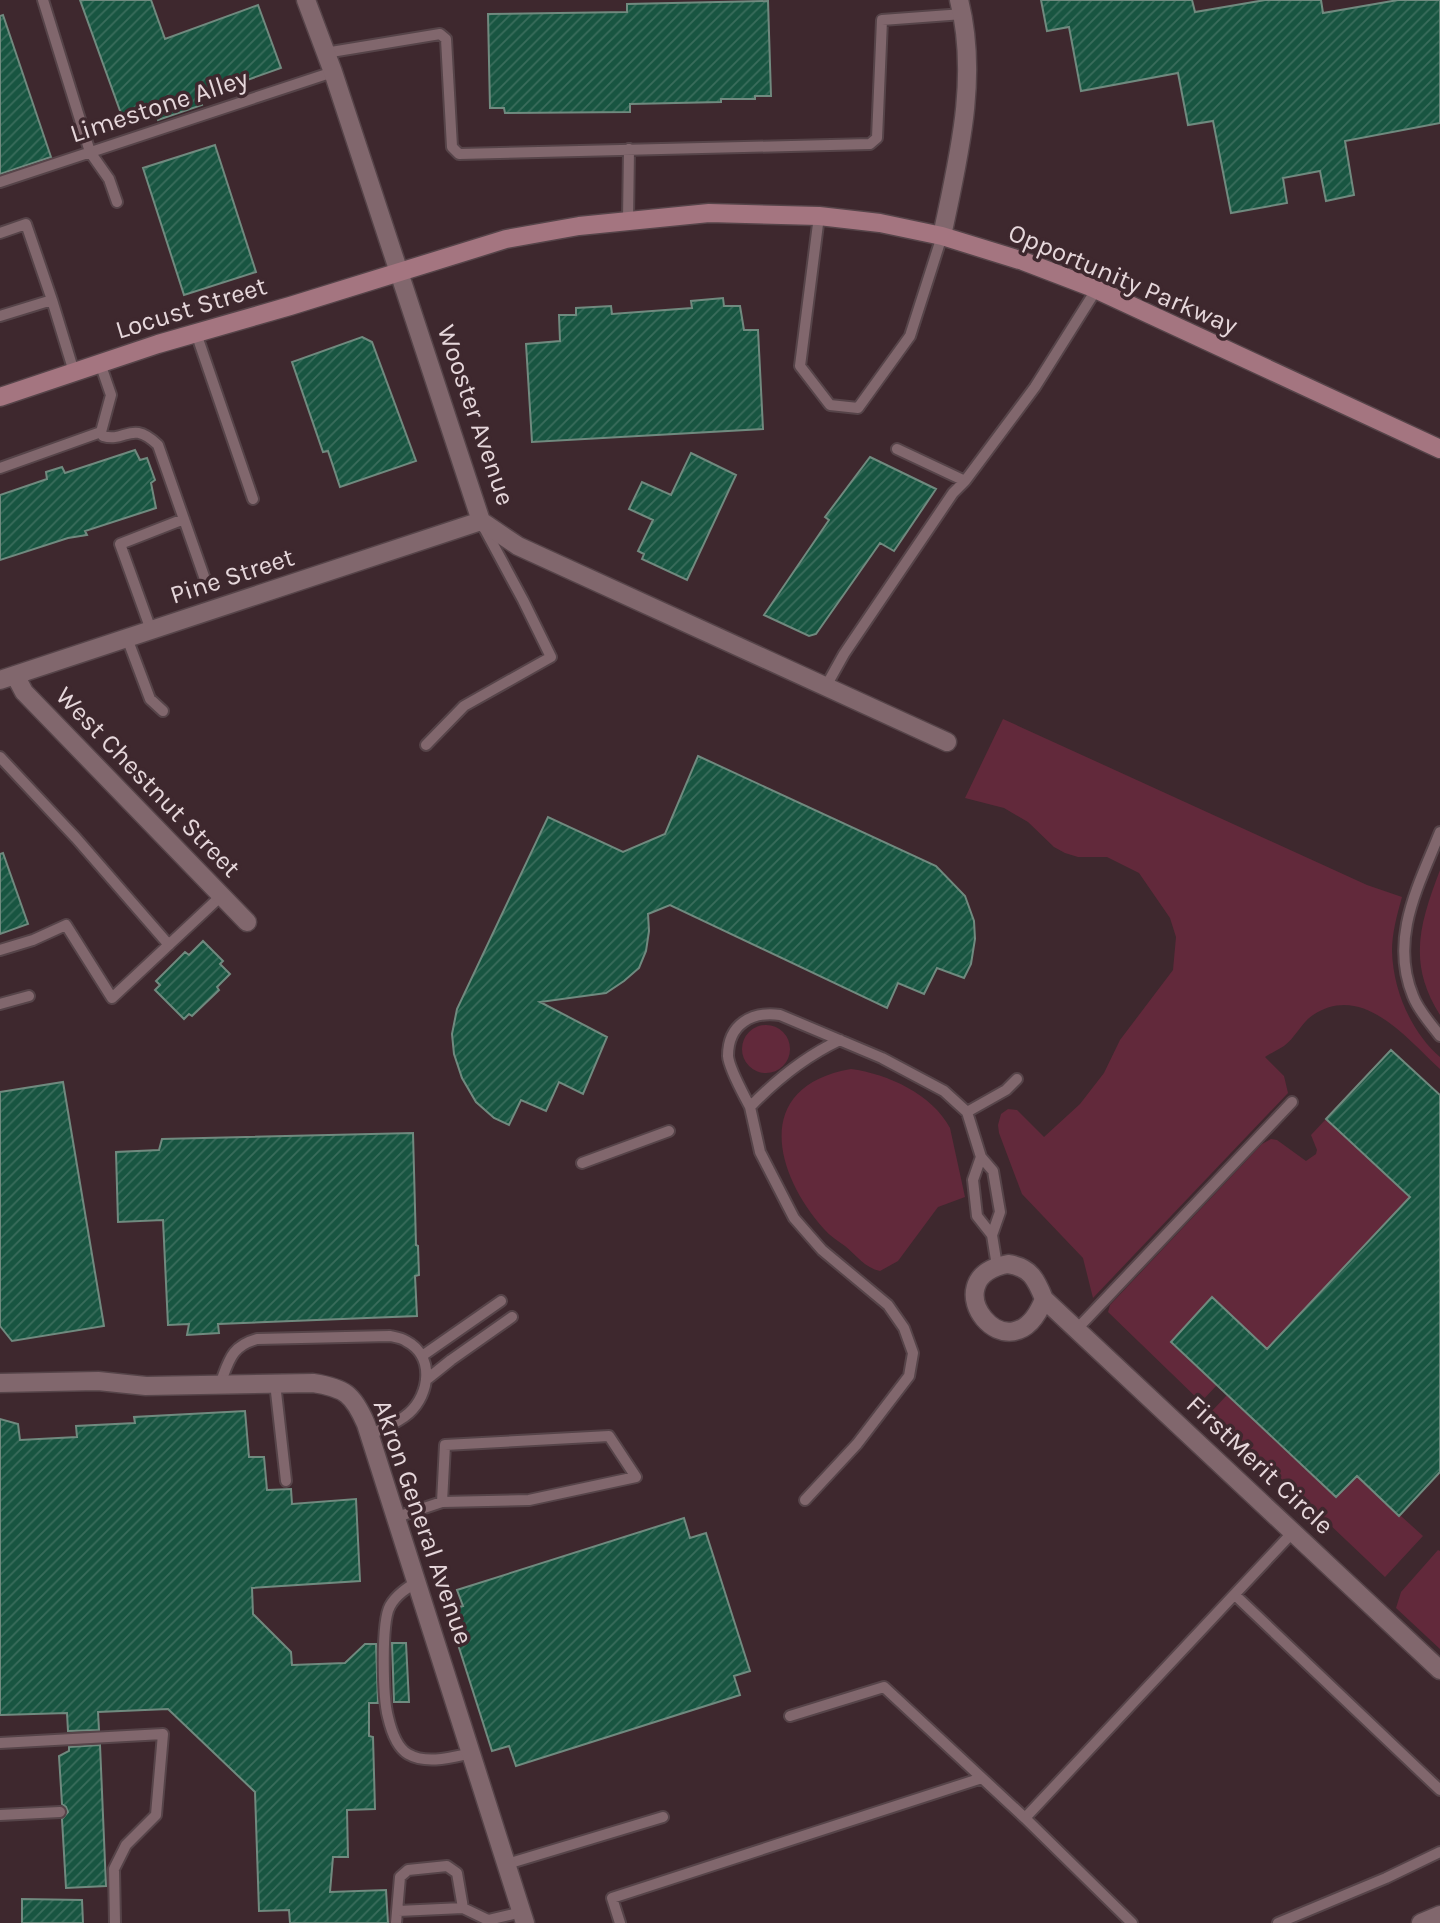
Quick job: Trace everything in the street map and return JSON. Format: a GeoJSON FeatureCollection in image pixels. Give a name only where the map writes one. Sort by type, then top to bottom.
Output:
{"type":"FeatureCollection","features":[{"type":"Feature","properties":{"kind":"main road","name":"Opportunity Parkway"},"geometry":{"type":"LineString","coordinates":[[398,271],[506,239],[628,220],[709,213],[819,216],[880,223],[942,236],[1023,261],[1096,290],[1440,449]]}},
{"type":"Feature","properties":{"kind":"main road","name":"Locust Street"},"geometry":{"type":"LineString","coordinates":[[0,397],[100,363],[398,271]]}},
{"type":"Feature","properties":{"kind":"street","name":"Wooster Avenue"},"geometry":{"type":"LineString","coordinates":[[306,0],[333,72],[481,521],[518,546],[947,742]]}},
{"type":"Feature","properties":{"kind":"street"},"geometry":{"type":"LineString","coordinates":[[942,236],[962,141],[965,106],[966,37],[961,7]]}},
{"type":"Feature","properties":{"kind":"street","name":"Pine Street"},"geometry":{"type":"LineString","coordinates":[[8,678],[481,521]]}},
{"type":"Feature","properties":{"kind":"street","name":"West Chestnut Street"},"geometry":{"type":"LineString","coordinates":[[8,678],[247,922]]}},
{"type":"Feature","properties":{"kind":"street","name":"FirstMerit Circle"},"geometry":{"type":"LineString","coordinates":[[997,1266],[1019,1265],[1028,1271],[1036,1279],[1044,1299],[1076,1330],[1440,1670]]}},
{"type":"Feature","properties":{"kind":"street"},"geometry":{"type":"LineString","coordinates":[[997,1266],[987,1271],[975,1290],[975,1301],[984,1321],[1003,1331],[1025,1327],[1033,1320],[1044,1299]]}},
{"type":"Feature","properties":{"kind":"street","name":"Akron General Avenue"},"geometry":{"type":"LineString","coordinates":[[0,1383],[98,1381],[146,1386],[313,1383],[334,1386],[344,1391],[359,1408],[370,1435],[524,1917]]}},
{"type":"Feature","properties":{"kind":"street"},"geometry":{"type":"LineString","coordinates":[[1421,1923],[1440,1915]]}},
{"type":"Feature","properties":{"kind":"lane"},"geometry":{"type":"LineString","coordinates":[[43,0],[90,152],[109,179],[117,202]]}},
{"type":"Feature","properties":{"kind":"lane"},"geometry":{"type":"LineString","coordinates":[[326,53],[440,34],[446,39],[452,147],[459,154],[870,144],[877,138],[882,20],[961,7]]}},
{"type":"Feature","properties":{"kind":"lane","name":"Limestone Alley"},"geometry":{"type":"LineString","coordinates":[[0,182],[333,72]]}},
{"type":"Feature","properties":{"kind":"lane"},"geometry":{"type":"LineString","coordinates":[[628,220],[629,149]]}},
{"type":"Feature","properties":{"kind":"lane"},"geometry":{"type":"LineString","coordinates":[[819,216],[800,366],[830,405],[858,408],[910,336],[942,236]]}},
{"type":"Feature","properties":{"kind":"lane"},"geometry":{"type":"LineString","coordinates":[[0,233],[26,224],[74,372]]}},
{"type":"Feature","properties":{"kind":"lane"},"geometry":{"type":"LineString","coordinates":[[825,688],[844,654],[953,493],[965,481],[1035,387],[1096,290]]}},
{"type":"Feature","properties":{"kind":"lane"},"geometry":{"type":"LineString","coordinates":[[0,316],[52,300]]}},
{"type":"Feature","properties":{"kind":"lane"},"geometry":{"type":"LineString","coordinates":[[196,333],[253,499]]}},
{"type":"Feature","properties":{"kind":"lane"},"geometry":{"type":"LineString","coordinates":[[100,363],[111,395],[101,432]]}},
{"type":"Feature","properties":{"kind":"lane"},"geometry":{"type":"LineString","coordinates":[[101,432],[103,436],[110,438],[133,431],[150,437],[158,445],[207,585]]}},
{"type":"Feature","properties":{"kind":"lane"},"geometry":{"type":"LineString","coordinates":[[0,468],[101,432]]}},
{"type":"Feature","properties":{"kind":"lane"},"geometry":{"type":"LineString","coordinates":[[897,449],[965,481]]}},
{"type":"Feature","properties":{"kind":"lane"},"geometry":{"type":"LineString","coordinates":[[151,630],[120,544],[184,519]]}},
{"type":"Feature","properties":{"kind":"lane"},"geometry":{"type":"LineString","coordinates":[[426,745],[464,706],[551,657],[481,521]]}},
{"type":"Feature","properties":{"kind":"lane"},"geometry":{"type":"LineString","coordinates":[[127,638],[150,699],[163,711]]}},
{"type":"Feature","properties":{"kind":"lane"},"geometry":{"type":"LineString","coordinates":[[0,757],[76,838],[169,945]]}},
{"type":"Feature","properties":{"kind":"lane"},"geometry":{"type":"LineString","coordinates":[[1440,832],[1407,914],[1404,960],[1413,998],[1440,1036]]}},
{"type":"Feature","properties":{"kind":"lane"},"geometry":{"type":"LineString","coordinates":[[0,950],[33,940],[66,925],[112,998],[221,896]]}},
{"type":"Feature","properties":{"kind":"lane"},"geometry":{"type":"LineString","coordinates":[[0,1004],[29,996]]}},
{"type":"Feature","properties":{"kind":"lane"},"geometry":{"type":"LineString","coordinates":[[805,1500],[857,1444],[909,1376],[913,1353],[904,1328],[888,1305],[822,1250],[794,1218],[760,1152],[750,1107],[728,1058],[731,1036],[737,1026],[764,1013],[780,1015],[882,1058],[944,1091],[967,1112],[981,1157],[993,1171],[1000,1212],[992,1235],[997,1266]]}},
{"type":"Feature","properties":{"kind":"lane"},"geometry":{"type":"LineString","coordinates":[[750,1107],[817,1051],[840,1041]]}},
{"type":"Feature","properties":{"kind":"lane"},"geometry":{"type":"LineString","coordinates":[[967,1112],[1006,1090],[1017,1079]]}},
{"type":"Feature","properties":{"kind":"lane"},"geometry":{"type":"LineString","coordinates":[[1076,1330],[1293,1102]]}},
{"type":"Feature","properties":{"kind":"lane"},"geometry":{"type":"LineString","coordinates":[[582,1163],[669,1131]]}},
{"type":"Feature","properties":{"kind":"lane"},"geometry":{"type":"LineString","coordinates":[[981,1157],[973,1180],[977,1216],[992,1235]]}},
{"type":"Feature","properties":{"kind":"lane"},"geometry":{"type":"LineString","coordinates":[[422,1356],[501,1301]]}},
{"type":"Feature","properties":{"kind":"lane"},"geometry":{"type":"LineString","coordinates":[[426,1380],[513,1317]]}},
{"type":"Feature","properties":{"kind":"lane"},"geometry":{"type":"LineString","coordinates":[[220,1384],[233,1352],[244,1343],[257,1339],[390,1336],[408,1341],[422,1356],[427,1369],[422,1394],[412,1410],[370,1435]]}},
{"type":"Feature","properties":{"kind":"lane"},"geometry":{"type":"LineString","coordinates":[[275,1383],[286,1481]]}},
{"type":"Feature","properties":{"kind":"lane"},"geometry":{"type":"LineString","coordinates":[[397,1517],[442,1502],[529,1500],[636,1477],[610,1436],[445,1445],[442,1502]]}},
{"type":"Feature","properties":{"kind":"lane"},"geometry":{"type":"LineString","coordinates":[[1025,1818],[1293,1532]]}},
{"type":"Feature","properties":{"kind":"lane"},"geometry":{"type":"LineString","coordinates":[[418,1581],[398,1596],[390,1606],[384,1623],[387,1714],[393,1734],[400,1747],[408,1754],[418,1757],[439,1759],[472,1753]]}},
{"type":"Feature","properties":{"kind":"lane"},"geometry":{"type":"LineString","coordinates":[[1235,1595],[1440,1790]]}},
{"type":"Feature","properties":{"kind":"lane"},"geometry":{"type":"LineString","coordinates":[[790,1716],[884,1687],[1025,1818],[1132,1923]]}},
{"type":"Feature","properties":{"kind":"lane"},"geometry":{"type":"LineString","coordinates":[[0,1743],[163,1734],[156,1815],[126,1846],[114,1868],[115,1923]]}},
{"type":"Feature","properties":{"kind":"lane"},"geometry":{"type":"LineString","coordinates":[[620,1923],[612,1898],[982,1778]]}},
{"type":"Feature","properties":{"kind":"lane"},"geometry":{"type":"LineString","coordinates":[[0,1815],[60,1812]]}},
{"type":"Feature","properties":{"kind":"lane"},"geometry":{"type":"LineString","coordinates":[[507,1864],[663,1817]]}},
{"type":"Feature","properties":{"kind":"lane"},"geometry":{"type":"LineString","coordinates":[[1278,1923],[1440,1852]]}},
{"type":"Feature","properties":{"kind":"lane"},"geometry":{"type":"LineString","coordinates":[[396,1923],[400,1877],[408,1870],[447,1866],[457,1873],[463,1908]]}},
{"type":"Feature","properties":{"kind":"lane"},"geometry":{"type":"LineString","coordinates":[[398,1911],[463,1908],[488,1920],[524,1917]]}},
{"type":"Feature","properties":{"kind":"shaded area"},"geometry":{"type":"Polygon","coordinates":[[[1003,719],[1367,885],[1402,897],[1392,944],[1396,981],[1412,1023],[1440,1057],[1440,1069],[1383,1018],[1366,1010],[1349,1005],[1331,1007],[1313,1015],[1288,1043],[1265,1057],[1284,1076],[1288,1093],[1093,1298],[1083,1258],[1022,1194],[998,1125],[1001,1114],[1008,1109],[1017,1110],[1044,1137],[1080,1104],[1104,1073],[1120,1040],[1173,970],[1176,937],[1170,918],[1139,873],[1107,857],[1078,857],[1065,853],[1054,847],[1028,822],[1004,808],[965,798],[1003,719]]]}},
{"type":"Feature","properties":{"kind":"shaded area"},"geometry":{"type":"Polygon","coordinates":[[[1440,870],[1440,1015],[1423,978],[1420,943],[1427,908],[1440,870]]]}},
{"type":"Feature","properties":{"kind":"shaded area"},"geometry":{"type":"Polygon","coordinates":[[[766,1025],[783,1032],[790,1049],[783,1066],[766,1073],[749,1066],[742,1049],[749,1032],[766,1025]]]}},
{"type":"Feature","properties":{"kind":"shaded area"},"geometry":{"type":"Polygon","coordinates":[[[851,1069],[880,1076],[908,1088],[932,1105],[942,1116],[950,1128],[965,1197],[938,1207],[898,1261],[880,1271],[865,1264],[824,1229],[806,1206],[784,1158],[782,1134],[786,1112],[798,1093],[820,1078],[851,1069]]]}},
{"type":"Feature","properties":{"kind":"shaded area"},"geometry":{"type":"Polygon","coordinates":[[[1326,1119],[1410,1197],[1267,1349],[1212,1298],[1171,1341],[1217,1385],[1201,1402],[1108,1312],[1110,1305],[1262,1144],[1271,1139],[1277,1140],[1306,1161],[1316,1154],[1317,1150],[1311,1135],[1326,1119]]]}},
{"type":"Feature","properties":{"kind":"shaded area"},"geometry":{"type":"Polygon","coordinates":[[[1227,1395],[1336,1497],[1357,1476],[1423,1536],[1385,1577],[1211,1412],[1227,1395]]]}},
{"type":"Feature","properties":{"kind":"shaded area"},"geometry":{"type":"Polygon","coordinates":[[[1438,1550],[1440,1649],[1396,1608],[1401,1592],[1438,1550]]]}},
{"type":"Feature","properties":{"kind":"building"},"geometry":{"type":"Polygon","coordinates":[[[80,0],[151,0],[165,39],[258,5],[281,68],[199,97],[202,105],[158,120],[154,108],[123,119],[80,0]]]}},
{"type":"Feature","properties":{"kind":"building"},"geometry":{"type":"Polygon","coordinates":[[[1041,0],[1192,0],[1195,12],[1265,0],[1321,0],[1323,13],[1398,0],[1440,0],[1440,123],[1345,141],[1354,195],[1326,201],[1320,171],[1283,178],[1287,203],[1231,213],[1213,121],[1188,125],[1178,73],[1081,91],[1069,27],[1047,31],[1041,0]]]}},
{"type":"Feature","properties":{"kind":"building"},"geometry":{"type":"Polygon","coordinates":[[[768,1],[771,96],[721,99],[721,102],[630,104],[630,112],[505,113],[504,108],[490,108],[488,14],[627,12],[627,4],[768,1]]]}},
{"type":"Feature","properties":{"kind":"building"},"geometry":{"type":"Polygon","coordinates":[[[3,15],[51,157],[0,174],[0,16],[3,15]]]}},
{"type":"Feature","properties":{"kind":"building"},"geometry":{"type":"Polygon","coordinates":[[[215,145],[256,272],[184,295],[143,168],[215,145]]]}},
{"type":"Feature","properties":{"kind":"building"},"geometry":{"type":"Polygon","coordinates":[[[723,298],[724,306],[740,306],[744,330],[758,330],[763,429],[532,442],[526,344],[560,341],[559,315],[576,315],[576,308],[611,306],[612,314],[692,308],[691,301],[723,298]]]}},
{"type":"Feature","properties":{"kind":"building"},"geometry":{"type":"Polygon","coordinates":[[[362,337],[372,342],[416,461],[340,487],[328,451],[323,452],[292,362],[362,337]]]}},
{"type":"Feature","properties":{"kind":"building"},"geometry":{"type":"Polygon","coordinates":[[[135,450],[140,460],[147,458],[155,480],[151,483],[156,508],[85,531],[87,535],[68,538],[0,560],[0,495],[47,479],[46,472],[62,467],[65,473],[135,450]]]}},
{"type":"Feature","properties":{"kind":"building"},"geometry":{"type":"Polygon","coordinates":[[[691,453],[736,475],[687,580],[642,559],[644,554],[638,551],[653,520],[629,509],[642,482],[671,495],[691,453]]]}},
{"type":"Feature","properties":{"kind":"building"},"geometry":{"type":"Polygon","coordinates":[[[870,457],[936,489],[894,551],[880,543],[816,634],[809,636],[764,615],[829,520],[825,517],[870,457]]]}},
{"type":"Feature","properties":{"kind":"building"},"geometry":{"type":"Polygon","coordinates":[[[698,756],[936,866],[965,896],[974,921],[975,939],[971,964],[964,978],[937,968],[924,994],[898,983],[887,1008],[670,905],[648,914],[646,951],[639,968],[624,981],[606,993],[540,1002],[607,1037],[583,1094],[559,1082],[546,1111],[521,1100],[509,1125],[494,1118],[476,1102],[462,1078],[454,1054],[452,1034],[457,1009],[548,817],[623,852],[665,834],[698,756]]]}},
{"type":"Feature","properties":{"kind":"building"},"geometry":{"type":"Polygon","coordinates":[[[3,853],[28,924],[0,934],[0,854],[3,853]]]}},
{"type":"Feature","properties":{"kind":"building"},"geometry":{"type":"Polygon","coordinates":[[[203,941],[223,961],[220,964],[230,974],[217,987],[219,990],[192,1016],[189,1014],[184,1019],[155,990],[160,985],[156,981],[185,952],[189,955],[203,941]]]}},
{"type":"Feature","properties":{"kind":"building"},"geometry":{"type":"Polygon","coordinates":[[[1391,1050],[1440,1095],[1440,1472],[1399,1516],[1357,1476],[1336,1497],[1171,1342],[1212,1297],[1267,1349],[1410,1197],[1326,1119],[1391,1050]]]}},
{"type":"Feature","properties":{"kind":"building"},"geometry":{"type":"Polygon","coordinates":[[[63,1082],[104,1326],[12,1341],[0,1326],[0,1092],[63,1082]]]}},
{"type":"Feature","properties":{"kind":"building"},"geometry":{"type":"Polygon","coordinates":[[[413,1133],[419,1275],[415,1276],[417,1316],[218,1324],[219,1333],[187,1335],[189,1324],[168,1325],[163,1220],[118,1222],[116,1152],[159,1150],[162,1139],[413,1133]]]}},
{"type":"Feature","properties":{"kind":"building"},"geometry":{"type":"Polygon","coordinates":[[[245,1411],[249,1457],[264,1457],[267,1490],[291,1489],[292,1504],[356,1499],[360,1581],[252,1588],[253,1614],[291,1652],[292,1665],[345,1663],[365,1644],[376,1644],[378,1703],[369,1703],[375,1809],[347,1810],[348,1857],[333,1857],[330,1892],[386,1890],[388,1923],[290,1923],[289,1910],[259,1911],[255,1792],[168,1709],[98,1712],[99,1730],[68,1731],[67,1713],[0,1715],[0,1419],[18,1424],[20,1440],[77,1437],[76,1426],[135,1423],[134,1417],[245,1411]]]}},
{"type":"Feature","properties":{"kind":"building"},"geometry":{"type":"Polygon","coordinates":[[[684,1518],[690,1538],[706,1533],[750,1671],[734,1676],[740,1695],[516,1766],[509,1746],[492,1751],[447,1610],[463,1606],[457,1590],[684,1518]]]}},
{"type":"Feature","properties":{"kind":"building"},"geometry":{"type":"Polygon","coordinates":[[[392,1643],[406,1643],[409,1702],[394,1702],[392,1643]]]}},
{"type":"Feature","properties":{"kind":"building"},"geometry":{"type":"Polygon","coordinates":[[[100,1745],[106,1886],[66,1888],[62,1819],[68,1812],[62,1804],[59,1756],[69,1751],[69,1747],[100,1745]]]}},
{"type":"Feature","properties":{"kind":"building"},"geometry":{"type":"Polygon","coordinates":[[[22,1899],[82,1900],[83,1923],[22,1923],[22,1899]]]}}]}
